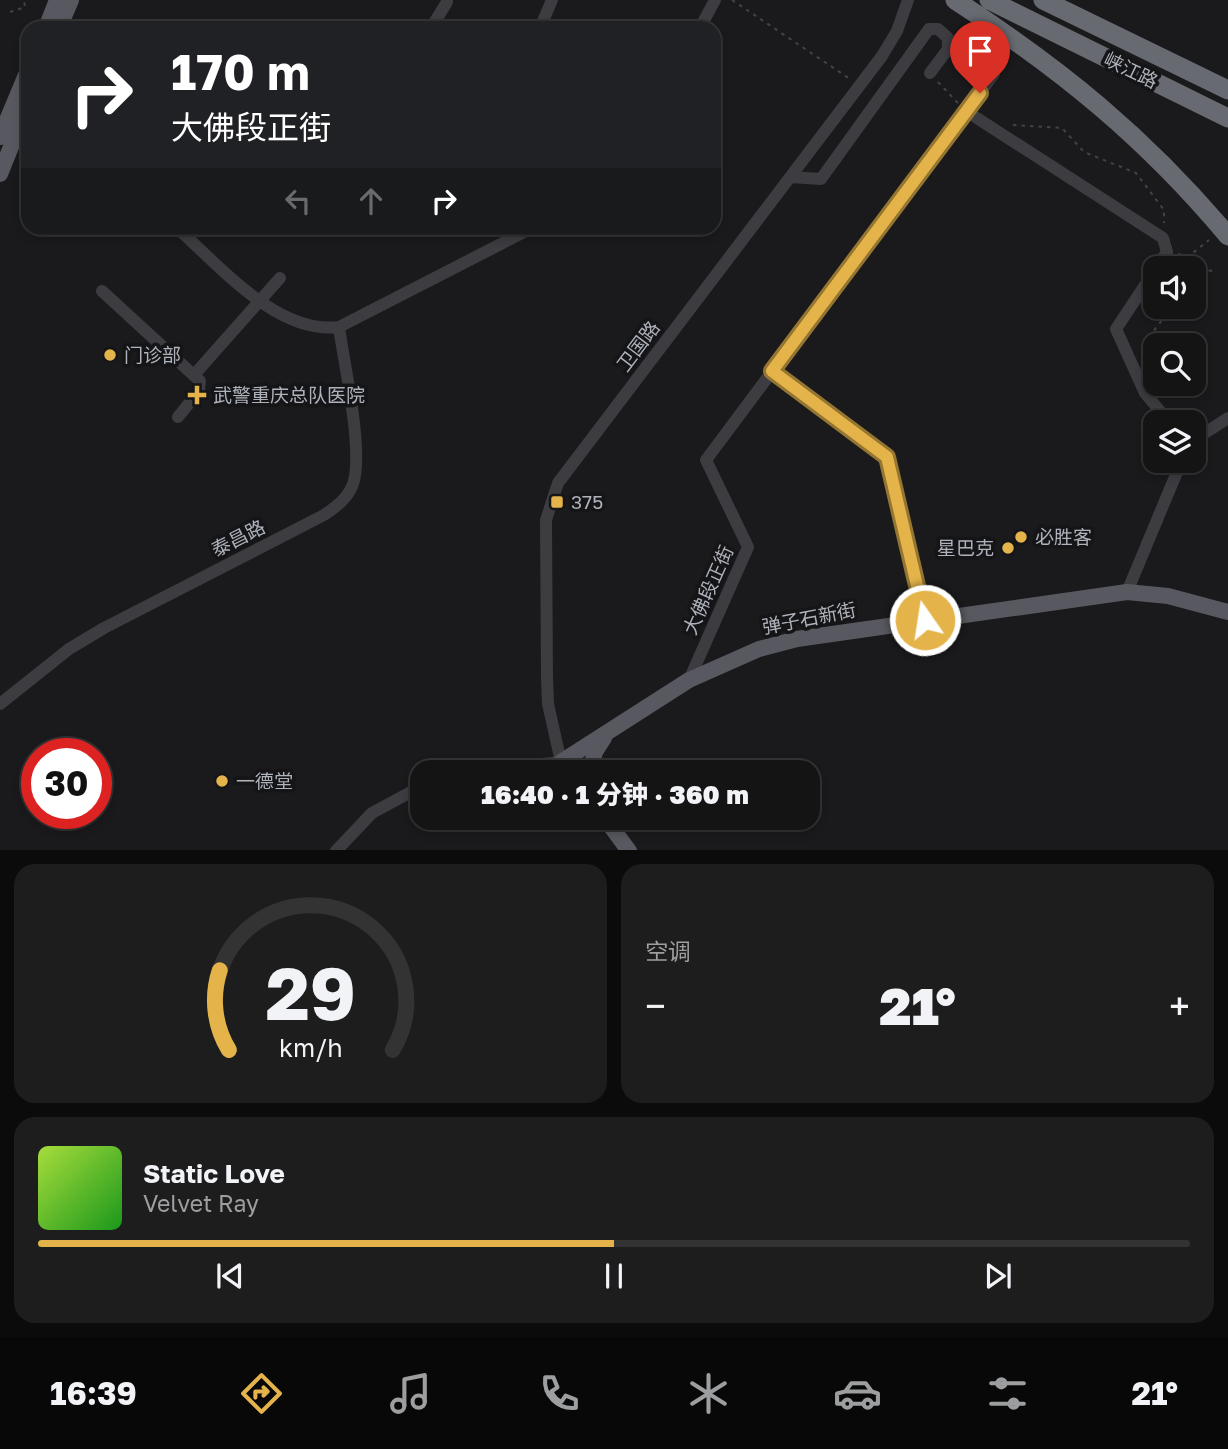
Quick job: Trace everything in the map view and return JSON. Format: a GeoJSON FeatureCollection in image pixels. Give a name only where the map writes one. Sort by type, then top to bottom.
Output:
{"type":"FeatureCollection","features":[{"type":"Feature","properties":{"kind":"highway"},"geometry":{"type":"LineString","coordinates":[[955,0],[1065,75],[1133,133],[1196,197],[1220,236]]}},
{"type":"Feature","properties":{"kind":"highway","name":"峡江路"},"geometry":{"type":"LineString","coordinates":[[989,0],[1228,118]]}},
{"type":"Feature","properties":{"kind":"highway","name":"峡江路"},"geometry":{"type":"LineString","coordinates":[[1043,0],[1228,90]]}},
{"type":"Feature","properties":{"kind":"highway"},"geometry":{"type":"LineString","coordinates":[[1066,0],[1228,77]]}},
{"type":"Feature","properties":{"kind":"main road"},"geometry":{"type":"LineString","coordinates":[[49,21],[57,0]]}},
{"type":"Feature","properties":{"kind":"main road"},"geometry":{"type":"LineString","coordinates":[[63,21],[71,0]]}},
{"type":"Feature","properties":{"kind":"main road"},"geometry":{"type":"LineString","coordinates":[[0,137],[21,111]]}},
{"type":"Feature","properties":{"kind":"main road"},"geometry":{"type":"LineString","coordinates":[[0,174],[21,115]]}},
{"type":"Feature","properties":{"kind":"main road","name":"弹子石新街"},"geometry":{"type":"LineString","coordinates":[[574,760],[607,733],[688,680],[723,662],[797,639],[1127,592],[1168,596],[1228,612]]}},
{"type":"Feature","properties":{"kind":"main road"},"geometry":{"type":"LineString","coordinates":[[593,760],[607,733]]}},
{"type":"Feature","properties":{"kind":"main road"},"geometry":{"type":"LineString","coordinates":[[614,830],[629,850]]}},
{"type":"Feature","properties":{"kind":"street"},"geometry":{"type":"LineString","coordinates":[[543,21],[552,0]]}},
{"type":"Feature","properties":{"kind":"street"},"geometry":{"type":"LineString","coordinates":[[704,21],[715,0]]}},
{"type":"Feature","properties":{"kind":"street","name":"卫国路"},"geometry":{"type":"LineString","coordinates":[[563,760],[548,704],[546,520],[558,483],[859,86],[897,31],[908,0]]}},
{"type":"Feature","properties":{"kind":"street"},"geometry":{"type":"LineString","coordinates":[[435,21],[447,2]]}},
{"type":"Feature","properties":{"kind":"street"},"geometry":{"type":"LineString","coordinates":[[790,177],[821,179],[929,29],[938,29],[948,38],[948,49],[930,74]]}},
{"type":"Feature","properties":{"kind":"street","name":"大佛段正街"},"geometry":{"type":"LineString","coordinates":[[688,680],[748,547],[706,460],[994,74]]}},
{"type":"Feature","properties":{"kind":"street"},"geometry":{"type":"LineString","coordinates":[[966,111],[1164,238],[1167,252],[1164,256]]}},
{"type":"Feature","properties":{"kind":"street"},"geometry":{"type":"LineString","coordinates":[[185,235],[260,300],[289,320],[306,327],[339,327],[518,235]]}},
{"type":"Feature","properties":{"kind":"street"},"geometry":{"type":"LineString","coordinates":[[194,375],[280,278]]}},
{"type":"Feature","properties":{"kind":"street"},"geometry":{"type":"LineString","coordinates":[[1143,288],[1116,329],[1141,384],[1158,410]]}},
{"type":"Feature","properties":{"kind":"street"},"geometry":{"type":"LineString","coordinates":[[102,291],[200,381],[200,391],[178,417]]}},
{"type":"Feature","properties":{"kind":"street","name":"泰昌路"},"geometry":{"type":"LineString","coordinates":[[0,704],[80,642],[324,515],[344,498],[352,487],[357,462],[339,327]]}},
{"type":"Feature","properties":{"kind":"street"},"geometry":{"type":"LineString","coordinates":[[772,371],[887,457],[925,620]]}},
{"type":"Feature","properties":{"kind":"street"},"geometry":{"type":"LineString","coordinates":[[1206,432],[1228,418]]}},
{"type":"Feature","properties":{"kind":"street"},"geometry":{"type":"LineString","coordinates":[[1127,592],[1177,473]]}},
{"type":"Feature","properties":{"kind":"street"},"geometry":{"type":"LineString","coordinates":[[336,850],[372,813],[410,792]]}},
{"type":"Feature","properties":{"kind":"path"},"geometry":{"type":"LineString","coordinates":[[10,12],[25,7],[24,0]]}},
{"type":"Feature","properties":{"kind":"path"},"geometry":{"type":"LineString","coordinates":[[732,0],[859,86]]}},
{"type":"Feature","properties":{"kind":"path"},"geometry":{"type":"LineString","coordinates":[[930,74],[966,111]]}},
{"type":"Feature","properties":{"kind":"path"},"geometry":{"type":"LineString","coordinates":[[1011,125],[1062,128],[1084,152],[1136,173],[1164,210],[1164,238]]}},
{"type":"Feature","properties":{"kind":"path"},"geometry":{"type":"LineString","coordinates":[[1167,252],[1189,256],[1220,236]]}},
{"type":"Feature","properties":{"kind":"path"},"geometry":{"type":"LineString","coordinates":[[1206,270],[1216,271]]}},
{"type":"Feature","properties":{"kind":"path"},"geometry":{"type":"LineString","coordinates":[[1141,384],[1152,333],[1163,319]]}},
{"type":"Feature","properties":{"kind":"place","name":"门诊部"},"geometry":{"type":"Point","coordinates":[110,355]}},
{"type":"Feature","properties":{"kind":"place","name":"武警重庆总队医院"},"geometry":{"type":"Point","coordinates":[197,395]}},
{"type":"Feature","properties":{"kind":"place","name":"375"},"geometry":{"type":"Point","coordinates":[557,502]}},
{"type":"Feature","properties":{"kind":"place","name":"必胜客"},"geometry":{"type":"Point","coordinates":[1021,537]}},
{"type":"Feature","properties":{"kind":"place","name":"星巴克"},"geometry":{"type":"Point","coordinates":[1008,548]}},
{"type":"Feature","properties":{"kind":"place","name":"一德堂"},"geometry":{"type":"Point","coordinates":[222,781]}},
{"type":"Feature","properties":{"kind":"route"},"geometry":{"type":"LineString","coordinates":[[925,620],[887,457],[772,371],[980,93]]}}]}
